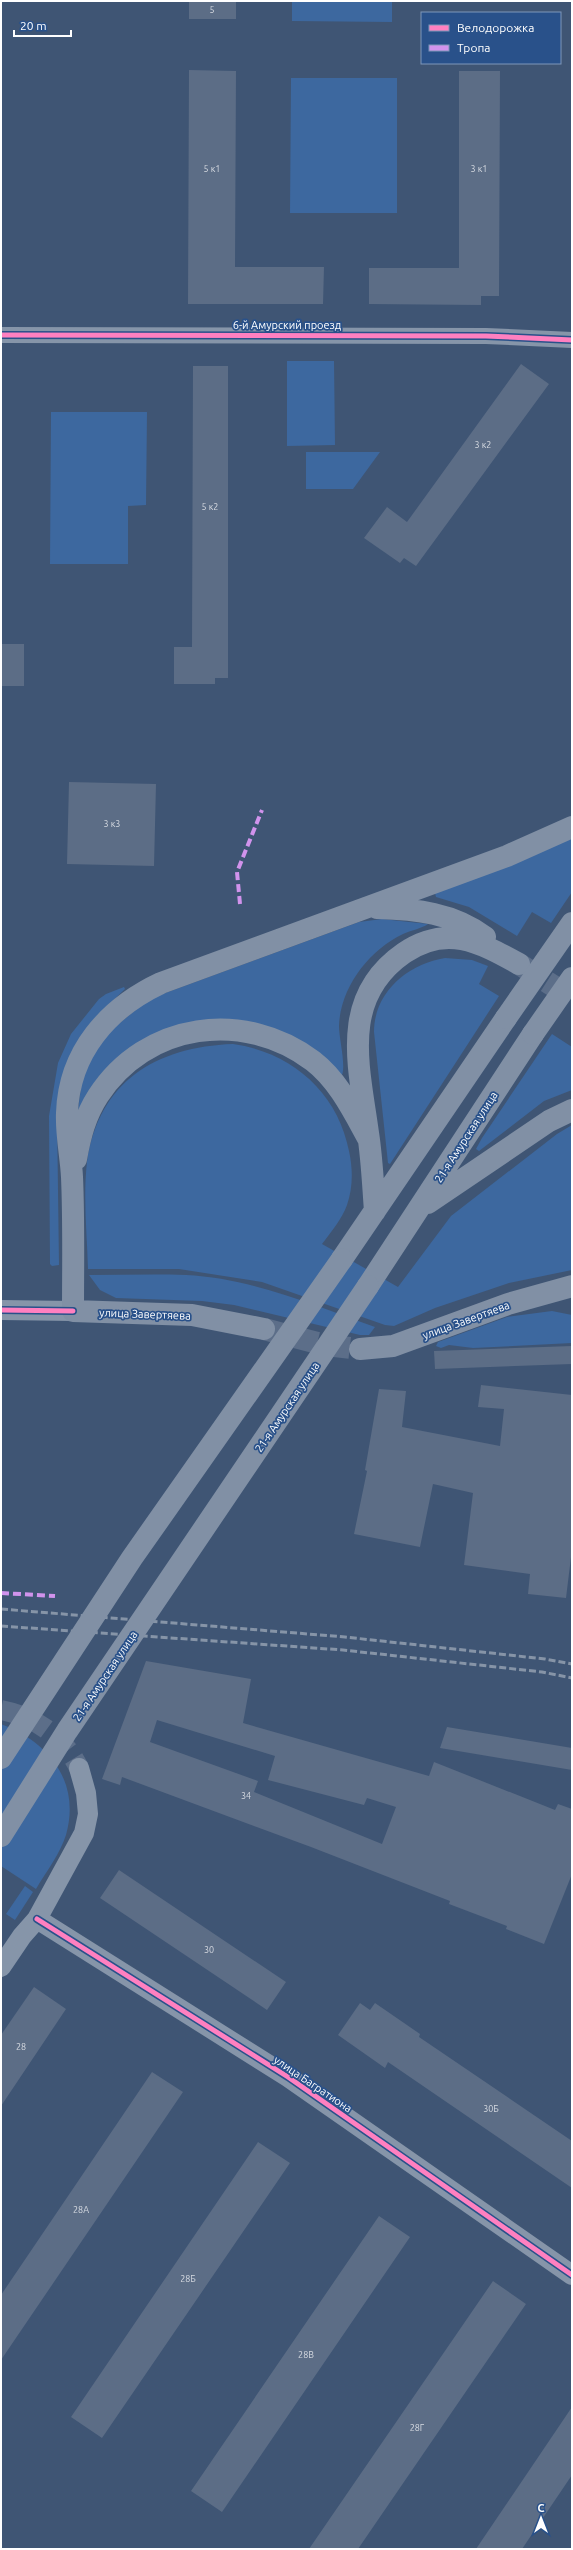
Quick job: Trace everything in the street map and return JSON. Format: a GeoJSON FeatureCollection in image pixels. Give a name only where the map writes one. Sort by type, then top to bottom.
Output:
{"type":"FeatureCollection","features":[{"type":"Feature","properties":{"kind":"main road"},"geometry":{"type":"LineString","coordinates":[[74,1311],[72,1176],[67,1130],[68,1097],[78,1063],[85,1047],[109,1017],[140,993],[161,983],[507,856],[572,827]]}},
{"type":"Feature","properties":{"kind":"main road"},"geometry":{"type":"LineString","coordinates":[[364,908],[395,908],[445,916],[472,927],[487,939],[498,952]]}},
{"type":"Feature","properties":{"kind":"main road"},"geometry":{"type":"LineString","coordinates":[[1,1758],[132,1558],[342,1259],[572,923]]}},
{"type":"Feature","properties":{"kind":"main road"},"geometry":{"type":"LineString","coordinates":[[375,1211],[369,1140],[358,1053],[358,1030],[362,1008],[377,977],[386,967],[410,950],[440,938],[454,936],[467,939],[498,952],[519,964]]}},
{"type":"Feature","properties":{"kind":"main road","name":"21-я Амурская улица"},"geometry":{"type":"LineString","coordinates":[[1,1836],[67,1732],[368,1286],[533,1034],[572,978]]}},
{"type":"Feature","properties":{"kind":"main road"},"geometry":{"type":"LineString","coordinates":[[72,1176],[85,1122],[104,1088],[128,1063],[147,1048],[174,1037],[199,1031],[226,1029],[248,1030],[295,1048],[315,1062],[336,1084],[369,1140]]}},
{"type":"Feature","properties":{"kind":"main road"},"geometry":{"type":"LineString","coordinates":[[420,1208],[549,1121],[572,1110]]}},
{"type":"Feature","properties":{"kind":"main road","name":"улица Завертяева"},"geometry":{"type":"LineString","coordinates":[[360,1349],[392,1346],[508,1304],[572,1286]]}},
{"type":"Feature","properties":{"kind":"main road","name":"улица Завертяева"},"geometry":{"type":"LineString","coordinates":[[74,1311],[192,1315],[264,1329]]}},
{"type":"Feature","properties":{"kind":"street","name":"6-й Амурский проезд"},"geometry":{"type":"LineString","coordinates":[[1,335],[486,336],[572,340]]}},
{"type":"Feature","properties":{"kind":"street"},"geometry":{"type":"LineString","coordinates":[[1,1310],[74,1311]]}},
{"type":"Feature","properties":{"kind":"street"},"geometry":{"type":"LineString","coordinates":[[1,1966],[22,1936],[37,1919],[84,1833],[88,1814],[86,1793],[79,1768]]}},
{"type":"Feature","properties":{"kind":"street","name":"улица Багратиона"},"geometry":{"type":"LineString","coordinates":[[37,1919],[288,2077],[572,2275]]}},
{"type":"Feature","properties":{"kind":"shaded area"},"geometry":{"type":"Polygon","coordinates":[[[292,1],[392,1],[392,22],[292,21],[292,1]]]}},
{"type":"Feature","properties":{"kind":"shaded area"},"geometry":{"type":"Polygon","coordinates":[[[291,78],[397,78],[397,213],[290,213],[291,78]]]}},
{"type":"Feature","properties":{"kind":"shaded area"},"geometry":{"type":"Polygon","coordinates":[[[287,361],[334,361],[335,445],[287,446],[287,361]]]}},
{"type":"Feature","properties":{"kind":"shaded area"},"geometry":{"type":"Polygon","coordinates":[[[51,412],[147,412],[146,505],[128,506],[128,564],[50,564],[51,412]]]}},
{"type":"Feature","properties":{"kind":"shaded area"},"geometry":{"type":"Polygon","coordinates":[[[306,452],[380,452],[353,489],[306,489],[306,452]]]}},
{"type":"Feature","properties":{"kind":"shaded area"},"geometry":{"type":"Polygon","coordinates":[[[572,837],[572,892],[551,923],[532,912],[517,936],[469,907],[436,897],[435,893],[572,837]]]}},
{"type":"Feature","properties":{"kind":"shaded area"},"geometry":{"type":"Polygon","coordinates":[[[382,919],[428,924],[403,934],[379,950],[368,960],[351,984],[341,1012],[339,1026],[343,1065],[342,1075],[198,1023],[78,1110],[82,1080],[94,1053],[110,1031],[149,999],[359,922],[382,919]]]}},
{"type":"Feature","properties":{"kind":"shaded area"},"geometry":{"type":"Polygon","coordinates":[[[445,958],[472,960],[488,966],[479,984],[499,996],[390,1164],[388,1163],[374,1032],[376,1018],[380,1004],[396,982],[418,966],[445,958]]]}},
{"type":"Feature","properties":{"kind":"shaded area"},"geometry":{"type":"Polygon","coordinates":[[[124,987],[125,989],[93,1020],[57,1115],[59,1265],[52,1266],[50,1264],[49,1116],[58,1063],[71,1034],[99,999],[106,994],[124,987]]]}},
{"type":"Feature","properties":{"kind":"shaded area"},"geometry":{"type":"Polygon","coordinates":[[[552,1034],[572,1047],[572,1090],[544,1101],[479,1151],[476,1149],[482,1138],[552,1034]]]}},
{"type":"Feature","properties":{"kind":"shaded area"},"geometry":{"type":"Polygon","coordinates":[[[233,1044],[274,1056],[293,1066],[309,1079],[323,1094],[335,1111],[343,1130],[349,1151],[352,1178],[349,1199],[345,1210],[322,1244],[398,1287],[451,1216],[557,1134],[572,1125],[572,1270],[509,1283],[435,1308],[394,1326],[385,1325],[262,1282],[179,1269],[88,1269],[85,1202],[87,1162],[94,1134],[104,1110],[118,1090],[136,1074],[156,1061],[179,1052],[233,1044]]]}},
{"type":"Feature","properties":{"kind":"shaded area"},"geometry":{"type":"Polygon","coordinates":[[[89,1275],[186,1275],[234,1281],[282,1294],[375,1327],[369,1335],[360,1335],[234,1305],[202,1301],[116,1298],[100,1290],[89,1275]]]}},
{"type":"Feature","properties":{"kind":"shaded area"},"geometry":{"type":"Polygon","coordinates":[[[552,1311],[572,1315],[572,1343],[473,1348],[449,1345],[441,1348],[436,1346],[438,1342],[507,1317],[552,1311]]]}},
{"type":"Feature","properties":{"kind":"shaded area"},"geometry":{"type":"Polygon","coordinates":[[[1,1724],[34,1741],[47,1753],[57,1766],[65,1781],[69,1798],[69,1816],[66,1835],[57,1856],[36,1889],[1,1866],[1,1724]]]}},
{"type":"Feature","properties":{"kind":"shaded area"},"geometry":{"type":"Polygon","coordinates":[[[25,1886],[33,1892],[15,1920],[6,1914],[25,1886]]]}},
{"type":"Feature","properties":{"kind":"building"},"geometry":{"type":"Polygon","coordinates":[[[189,1],[236,1],[236,19],[189,19],[189,1]]]}},
{"type":"Feature","properties":{"kind":"building"},"geometry":{"type":"Polygon","coordinates":[[[189,70],[236,71],[235,267],[324,267],[323,304],[188,304],[189,70]]]}},
{"type":"Feature","properties":{"kind":"building"},"geometry":{"type":"Polygon","coordinates":[[[459,71],[500,71],[499,296],[481,296],[481,305],[369,304],[369,268],[459,268],[459,71]]]}},
{"type":"Feature","properties":{"kind":"building"},"geometry":{"type":"Polygon","coordinates":[[[521,364],[549,384],[416,566],[404,558],[400,563],[364,538],[387,507],[407,522],[521,364]]]}},
{"type":"Feature","properties":{"kind":"building"},"geometry":{"type":"Polygon","coordinates":[[[193,366],[228,366],[228,678],[215,678],[215,684],[174,684],[174,647],[192,647],[193,366]]]}},
{"type":"Feature","properties":{"kind":"building"},"geometry":{"type":"Polygon","coordinates":[[[1,644],[24,644],[24,686],[1,686],[1,644]]]}},
{"type":"Feature","properties":{"kind":"building"},"geometry":{"type":"Polygon","coordinates":[[[69,782],[156,784],[154,866],[67,864],[69,782]]]}},
{"type":"Feature","properties":{"kind":"building"},"geometry":{"type":"Polygon","coordinates":[[[572,1346],[572,1364],[435,1369],[434,1351],[572,1346]]]}},
{"type":"Feature","properties":{"kind":"building"},"geometry":{"type":"Polygon","coordinates":[[[481,1385],[572,1395],[572,1549],[566,1598],[528,1594],[530,1574],[464,1565],[473,1493],[433,1484],[420,1547],[354,1534],[367,1471],[365,1470],[379,1389],[406,1391],[402,1427],[500,1446],[504,1409],[478,1407],[481,1385]]]}},
{"type":"Feature","properties":{"kind":"building"},"geometry":{"type":"Polygon","coordinates":[[[146,1661],[251,1679],[243,1723],[429,1776],[434,1762],[555,1810],[558,1804],[572,1809],[572,1874],[544,1944],[506,1929],[507,1926],[449,1904],[450,1901],[311,1847],[122,1777],[120,1785],[102,1779],[146,1661]],[[157,1720],[150,1742],[258,1781],[254,1792],[382,1844],[396,1807],[367,1798],[364,1805],[268,1780],[275,1756],[157,1720]]]}},
{"type":"Feature","properties":{"kind":"building"},"geometry":{"type":"Polygon","coordinates":[[[447,1727],[572,1748],[572,1770],[440,1748],[447,1727]]]}},
{"type":"Feature","properties":{"kind":"building"},"geometry":{"type":"Polygon","coordinates":[[[119,1870],[286,1982],[267,2010],[100,1898],[119,1870]]]}},
{"type":"Feature","properties":{"kind":"building"},"geometry":{"type":"Polygon","coordinates":[[[34,1987],[66,2009],[1,2106],[1,2035],[34,1987]]]}},
{"type":"Feature","properties":{"kind":"building"},"geometry":{"type":"Polygon","coordinates":[[[360,2003],[370,2010],[375,2003],[420,2034],[419,2037],[572,2141],[572,2188],[388,2062],[385,2068],[338,2035],[360,2003]]]}},
{"type":"Feature","properties":{"kind":"building"},"geometry":{"type":"Polygon","coordinates":[[[152,2072],[183,2092],[1,2360],[1,2295],[152,2072]]]}},
{"type":"Feature","properties":{"kind":"building"},"geometry":{"type":"Polygon","coordinates":[[[258,2142],[290,2163],[102,2438],[71,2417],[258,2142]]]}},
{"type":"Feature","properties":{"kind":"building"},"geometry":{"type":"Polygon","coordinates":[[[379,2216],[410,2237],[222,2512],[191,2491],[379,2216]]]}},
{"type":"Feature","properties":{"kind":"building"},"geometry":{"type":"Polygon","coordinates":[[[493,2281],[526,2304],[358,2549],[309,2549],[493,2281]]]}},
{"type":"Feature","properties":{"kind":"building"},"geometry":{"type":"Polygon","coordinates":[[[572,2407],[572,2475],[522,2549],[476,2549],[572,2407]]]}},
{"type":"Feature","properties":{"kind":"tunnel"},"geometry":{"type":"LineString","coordinates":[[519,964],[572,998]]}},
{"type":"Feature","properties":{"kind":"tunnel"},"geometry":{"type":"LineString","coordinates":[[264,1329],[325,1345],[360,1349]]}},
{"type":"Feature","properties":{"kind":"tunnel"},"geometry":{"type":"LineString","coordinates":[[1,1710],[14,1713],[37,1723],[57,1737],[65,1746],[79,1768]]}},
{"type":"Feature","properties":{"kind":"railway"},"geometry":{"type":"LineString","coordinates":[[1,1609],[345,1637],[545,1659],[572,1664]]}},
{"type":"Feature","properties":{"kind":"railway"},"geometry":{"type":"LineString","coordinates":[[1,1626],[343,1650],[542,1672],[572,1678]]}},
{"type":"Feature","properties":{"kind":"marked path"},"geometry":{"type":"LineString","coordinates":[[240,904],[237,872],[262,810]]}},
{"type":"Feature","properties":{"kind":"marked path"},"geometry":{"type":"LineString","coordinates":[[1,1593],[55,1596]]}},
{"type":"Feature","properties":{"kind":"cycle path"},"geometry":{"type":"LineString","coordinates":[[1,335],[486,336],[572,340]]}},
{"type":"Feature","properties":{"kind":"cycle path"},"geometry":{"type":"LineString","coordinates":[[1,1310],[73,1311]]}},
{"type":"Feature","properties":{"kind":"cycle path"},"geometry":{"type":"LineString","coordinates":[[37,1919],[288,2077],[572,2275]]}}]}
